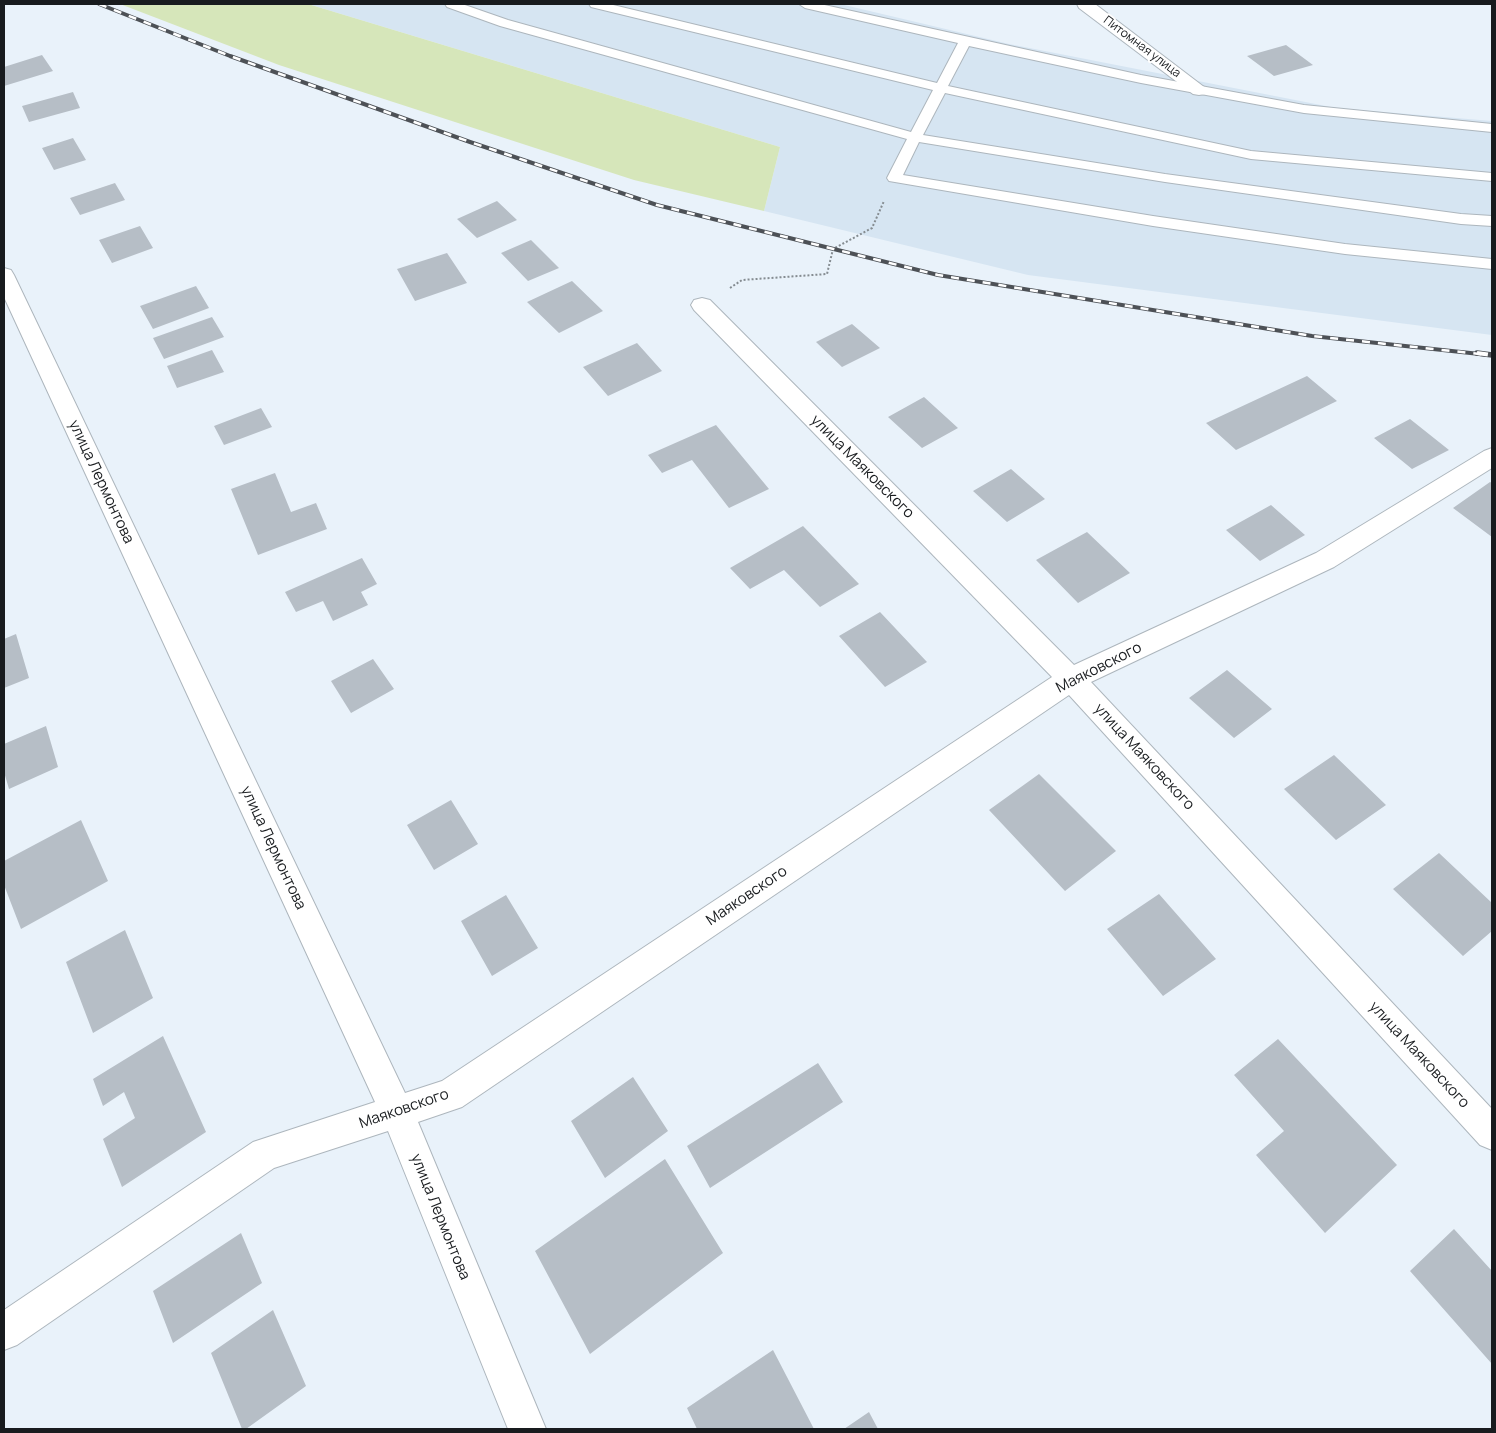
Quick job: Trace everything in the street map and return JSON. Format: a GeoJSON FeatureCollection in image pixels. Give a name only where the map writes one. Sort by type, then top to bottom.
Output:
{"type":"FeatureCollection","features":[{"type":"Feature","properties":{"kind":"street","name":"Питомная улица"},"geometry":{"type":"LineString","coordinates":[[1085,4],[1199,90]]}},
{"type":"Feature","properties":{"kind":"street","name":"улица Лермонтова"},"geometry":{"type":"LineString","coordinates":[[4,275],[397,1112],[527,1429]]}},
{"type":"Feature","properties":{"kind":"street","name":"улица Маяковского"},"geometry":{"type":"LineString","coordinates":[[702,306],[1072,679],[1492,1133]]}},
{"type":"Feature","properties":{"kind":"street","name":"Маяковского"},"geometry":{"type":"LineString","coordinates":[[4,1332],[266,1154],[450,1095],[1072,679],[1325,560],[1492,457]]}},
{"type":"Feature","properties":{"kind":"lane"},"geometry":{"type":"LineString","coordinates":[[451,4],[514,25],[917,138],[1166,178],[1461,219],[1492,221]]}},
{"type":"Feature","properties":{"kind":"lane"},"geometry":{"type":"LineString","coordinates":[[595,4],[941,88],[1251,155],[1492,177]]}},
{"type":"Feature","properties":{"kind":"lane"},"geometry":{"type":"LineString","coordinates":[[805,4],[965,41],[1199,90],[1304,109],[1492,128]]}},
{"type":"Feature","properties":{"kind":"lane"},"geometry":{"type":"LineString","coordinates":[[965,41],[917,138],[894,178],[1153,221],[1345,249],[1492,264]]}},
{"type":"Feature","properties":{"kind":"path"},"geometry":{"type":"LineString","coordinates":[[702,306],[742,280],[827,274],[833,249],[872,228],[894,178]]}},
{"type":"Feature","properties":{"kind":"shaded area"},"geometry":{"type":"Polygon","coordinates":[[[308,4],[840,4],[1009,44],[1336,108],[1492,121],[1492,335],[1028,275],[764,211],[780,147],[308,4]]]}},
{"type":"Feature","properties":{"kind":"green space"},"geometry":{"type":"Polygon","coordinates":[[[120,4],[308,4],[780,147],[764,211],[634,180],[279,65],[120,4]]]}},
{"type":"Feature","properties":{"kind":"building"},"geometry":{"type":"Polygon","coordinates":[[[1286,45],[1313,65],[1274,76],[1247,56],[1286,45]]]}},
{"type":"Feature","properties":{"kind":"building"},"geometry":{"type":"Polygon","coordinates":[[[42,55],[53,71],[4,86],[4,67],[42,55]]]}},
{"type":"Feature","properties":{"kind":"building"},"geometry":{"type":"Polygon","coordinates":[[[73,92],[80,108],[29,122],[22,106],[73,92]]]}},
{"type":"Feature","properties":{"kind":"building"},"geometry":{"type":"Polygon","coordinates":[[[73,138],[86,160],[54,170],[42,148],[73,138]]]}},
{"type":"Feature","properties":{"kind":"building"},"geometry":{"type":"Polygon","coordinates":[[[115,183],[125,200],[80,215],[70,198],[115,183]]]}},
{"type":"Feature","properties":{"kind":"building"},"geometry":{"type":"Polygon","coordinates":[[[497,201],[517,220],[477,238],[457,219],[497,201]]]}},
{"type":"Feature","properties":{"kind":"building"},"geometry":{"type":"Polygon","coordinates":[[[140,226],[153,248],[112,263],[99,240],[140,226]]]}},
{"type":"Feature","properties":{"kind":"building"},"geometry":{"type":"Polygon","coordinates":[[[531,240],[559,268],[528,281],[501,253],[531,240]]]}},
{"type":"Feature","properties":{"kind":"building"},"geometry":{"type":"Polygon","coordinates":[[[447,253],[467,283],[415,301],[397,269],[447,253]]]}},
{"type":"Feature","properties":{"kind":"building"},"geometry":{"type":"Polygon","coordinates":[[[572,281],[603,311],[559,333],[527,302],[572,281]]]}},
{"type":"Feature","properties":{"kind":"building"},"geometry":{"type":"Polygon","coordinates":[[[196,286],[209,308],[153,329],[140,306],[196,286]]]}},
{"type":"Feature","properties":{"kind":"building"},"geometry":{"type":"Polygon","coordinates":[[[212,317],[224,337],[164,359],[153,338],[212,317]]]}},
{"type":"Feature","properties":{"kind":"building"},"geometry":{"type":"Polygon","coordinates":[[[852,324],[880,348],[842,367],[816,342],[852,324]]]}},
{"type":"Feature","properties":{"kind":"building"},"geometry":{"type":"Polygon","coordinates":[[[637,343],[662,371],[608,396],[583,367],[637,343]]]}},
{"type":"Feature","properties":{"kind":"building"},"geometry":{"type":"Polygon","coordinates":[[[212,350],[224,372],[177,388],[167,366],[212,350]]]}},
{"type":"Feature","properties":{"kind":"building"},"geometry":{"type":"Polygon","coordinates":[[[1307,376],[1337,401],[1236,450],[1206,423],[1307,376]]]}},
{"type":"Feature","properties":{"kind":"building"},"geometry":{"type":"Polygon","coordinates":[[[924,397],[958,428],[922,448],[888,417],[924,397]]]}},
{"type":"Feature","properties":{"kind":"building"},"geometry":{"type":"Polygon","coordinates":[[[261,408],[272,427],[224,445],[214,426],[261,408]]]}},
{"type":"Feature","properties":{"kind":"building"},"geometry":{"type":"Polygon","coordinates":[[[1410,419],[1449,450],[1412,469],[1374,438],[1410,419]]]}},
{"type":"Feature","properties":{"kind":"building"},"geometry":{"type":"Polygon","coordinates":[[[716,425],[769,489],[729,508],[692,460],[662,473],[648,455],[716,425]]]}},
{"type":"Feature","properties":{"kind":"building"},"geometry":{"type":"Polygon","coordinates":[[[1011,469],[1045,499],[1007,522],[973,491],[1011,469]]]}},
{"type":"Feature","properties":{"kind":"building"},"geometry":{"type":"Polygon","coordinates":[[[275,473],[291,512],[316,503],[327,529],[258,555],[231,489],[275,473]]]}},
{"type":"Feature","properties":{"kind":"building"},"geometry":{"type":"Polygon","coordinates":[[[1490,482],[1492,483],[1492,537],[1453,508],[1490,482]]]}},
{"type":"Feature","properties":{"kind":"building"},"geometry":{"type":"Polygon","coordinates":[[[1271,505],[1305,535],[1260,561],[1226,530],[1271,505]]]}},
{"type":"Feature","properties":{"kind":"building"},"geometry":{"type":"Polygon","coordinates":[[[803,526],[859,584],[820,607],[784,570],[750,589],[730,568],[803,526]]]}},
{"type":"Feature","properties":{"kind":"building"},"geometry":{"type":"Polygon","coordinates":[[[1087,532],[1130,573],[1078,603],[1036,560],[1087,532]]]}},
{"type":"Feature","properties":{"kind":"building"},"geometry":{"type":"Polygon","coordinates":[[[362,558],[377,584],[361,592],[368,605],[333,621],[323,601],[296,612],[285,592],[362,558]]]}},
{"type":"Feature","properties":{"kind":"building"},"geometry":{"type":"Polygon","coordinates":[[[880,612],[927,662],[885,687],[839,636],[880,612]]]}},
{"type":"Feature","properties":{"kind":"building"},"geometry":{"type":"Polygon","coordinates":[[[16,634],[29,678],[4,688],[4,639],[16,634]]]}},
{"type":"Feature","properties":{"kind":"building"},"geometry":{"type":"Polygon","coordinates":[[[373,659],[394,689],[351,713],[331,681],[373,659]]]}},
{"type":"Feature","properties":{"kind":"building"},"geometry":{"type":"Polygon","coordinates":[[[1227,670],[1272,709],[1234,738],[1189,698],[1227,670]]]}},
{"type":"Feature","properties":{"kind":"building"},"geometry":{"type":"Polygon","coordinates":[[[46,726],[58,767],[9,789],[4,772],[4,744],[46,726]]]}},
{"type":"Feature","properties":{"kind":"building"},"geometry":{"type":"Polygon","coordinates":[[[1334,755],[1386,805],[1336,840],[1284,789],[1334,755]]]}},
{"type":"Feature","properties":{"kind":"building"},"geometry":{"type":"Polygon","coordinates":[[[1039,774],[1116,851],[1065,891],[989,810],[1039,774]]]}},
{"type":"Feature","properties":{"kind":"building"},"geometry":{"type":"Polygon","coordinates":[[[451,800],[478,844],[434,870],[407,825],[451,800]]]}},
{"type":"Feature","properties":{"kind":"building"},"geometry":{"type":"Polygon","coordinates":[[[81,820],[108,881],[21,929],[4,885],[4,861],[81,820]]]}},
{"type":"Feature","properties":{"kind":"building"},"geometry":{"type":"Polygon","coordinates":[[[1439,853],[1492,903],[1492,931],[1463,956],[1393,889],[1439,853]]]}},
{"type":"Feature","properties":{"kind":"building"},"geometry":{"type":"Polygon","coordinates":[[[1159,894],[1216,959],[1163,996],[1107,929],[1159,894]]]}},
{"type":"Feature","properties":{"kind":"building"},"geometry":{"type":"Polygon","coordinates":[[[506,895],[538,948],[492,976],[461,921],[506,895]]]}},
{"type":"Feature","properties":{"kind":"building"},"geometry":{"type":"Polygon","coordinates":[[[125,930],[153,998],[93,1033],[66,962],[125,930]]]}},
{"type":"Feature","properties":{"kind":"building"},"geometry":{"type":"Polygon","coordinates":[[[163,1036],[206,1132],[122,1187],[103,1139],[135,1118],[124,1092],[103,1106],[93,1079],[163,1036]]]}},
{"type":"Feature","properties":{"kind":"building"},"geometry":{"type":"Polygon","coordinates":[[[1278,1039],[1397,1165],[1325,1233],[1256,1155],[1284,1131],[1234,1075],[1278,1039]]]}},
{"type":"Feature","properties":{"kind":"building"},"geometry":{"type":"Polygon","coordinates":[[[818,1063],[843,1102],[710,1188],[687,1146],[818,1063]]]}},
{"type":"Feature","properties":{"kind":"building"},"geometry":{"type":"Polygon","coordinates":[[[633,1077],[668,1131],[605,1178],[571,1121],[633,1077]]]}},
{"type":"Feature","properties":{"kind":"building"},"geometry":{"type":"Polygon","coordinates":[[[665,1159],[723,1253],[590,1354],[535,1251],[665,1159]]]}},
{"type":"Feature","properties":{"kind":"building"},"geometry":{"type":"Polygon","coordinates":[[[1454,1229],[1492,1271],[1492,1364],[1410,1271],[1454,1229]]]}},
{"type":"Feature","properties":{"kind":"building"},"geometry":{"type":"Polygon","coordinates":[[[241,1233],[262,1283],[173,1343],[153,1291],[241,1233]]]}},
{"type":"Feature","properties":{"kind":"building"},"geometry":{"type":"Polygon","coordinates":[[[273,1310],[306,1386],[246,1429],[242,1429],[211,1353],[273,1310]]]}},
{"type":"Feature","properties":{"kind":"building"},"geometry":{"type":"Polygon","coordinates":[[[773,1350],[814,1429],[697,1429],[687,1408],[773,1350]]]}},
{"type":"Feature","properties":{"kind":"building"},"geometry":{"type":"Polygon","coordinates":[[[869,1412],[878,1429],[844,1429],[869,1412]]]}},
{"type":"Feature","properties":{"kind":"railway"},"geometry":{"type":"LineString","coordinates":[[99,4],[230,56],[470,142],[657,205],[938,275],[1312,336],[1489,355]]}},
{"type":"Feature","properties":{"kind":"railway"},"geometry":{"type":"LineString","coordinates":[[1477,353],[1492,355]]}}]}
